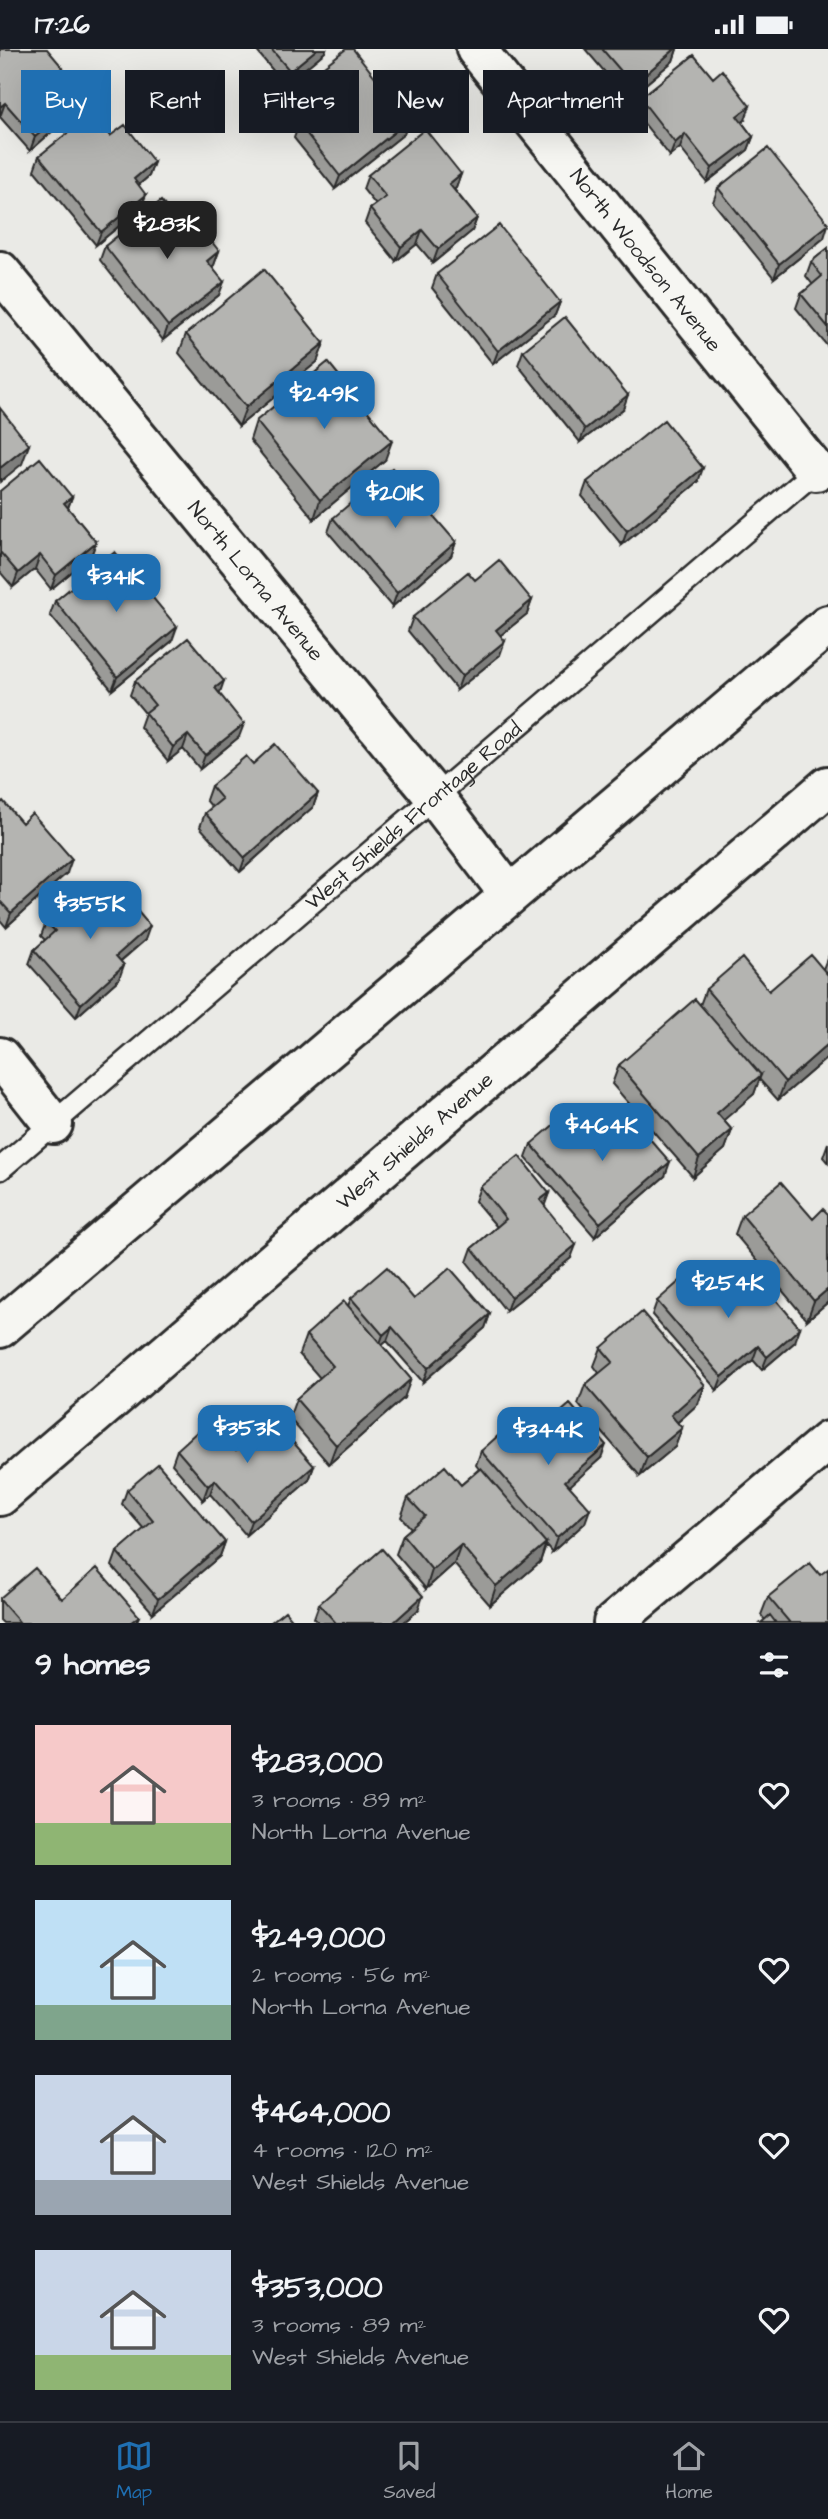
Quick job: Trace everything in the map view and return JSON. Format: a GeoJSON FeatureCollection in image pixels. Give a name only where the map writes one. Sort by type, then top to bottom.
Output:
{"type":"FeatureCollection","features":[{"type":"Feature","properties":{"kind":"street","name":"North Woodson Avenue"},"geometry":{"type":"LineString","coordinates":[[476,49],[822,466]]}},
{"type":"Feature","properties":{"kind":"street","name":"North Lorna Avenue"},"geometry":{"type":"LineString","coordinates":[[0,271],[434,796],[509,894]]}},
{"type":"Feature","properties":{"kind":"street"},"geometry":{"type":"LineString","coordinates":[[0,1328],[828,625]]}},
{"type":"Feature","properties":{"kind":"street","name":"West Shields Avenue"},"geometry":{"type":"LineString","coordinates":[[0,1496],[828,786]]}},
{"type":"Feature","properties":{"kind":"street"},"geometry":{"type":"LineString","coordinates":[[0,1057],[53,1124]]}},
{"type":"Feature","properties":{"kind":"street"},"geometry":{"type":"LineString","coordinates":[[614,1623],[828,1441]]}},
{"type":"Feature","properties":{"kind":"lane","name":"West Shields Frontage Road"},"geometry":{"type":"LineString","coordinates":[[0,1169],[822,466]]}},
{"type":"Feature","properties":{"kind":"building"},"geometry":{"type":"Polygon","coordinates":[[[0,49],[47,49],[65,70],[21,70],[21,121],[5,103],[0,107],[0,49]]]}},
{"type":"Feature","properties":{"kind":"building"},"geometry":{"type":"Polygon","coordinates":[[[271,49],[317,49],[291,70],[271,49]]]}},
{"type":"Feature","properties":{"kind":"building"},"geometry":{"type":"Polygon","coordinates":[[[346,49],[353,49],[373,74],[373,133],[393,133],[340,176],[306,133],[359,133],[359,70],[319,70],[346,49]]]}},
{"type":"Feature","properties":{"kind":"building"},"geometry":{"type":"Polygon","coordinates":[[[602,49],[675,49],[648,72],[648,70],[620,70],[602,49]]]}},
{"type":"Feature","properties":{"kind":"building"},"geometry":{"type":"Polygon","coordinates":[[[694,55],[713,78],[722,70],[750,106],[737,116],[753,137],[712,168],[685,134],[675,143],[648,108],[648,92],[694,55]]]}},
{"type":"Feature","properties":{"kind":"building"},"geometry":{"type":"Polygon","coordinates":[[[125,125],[125,133],[131,133],[154,162],[134,179],[146,195],[101,232],[39,156],[67,133],[107,133],[110,136],[125,125]]]}},
{"type":"Feature","properties":{"kind":"building"},"geometry":{"type":"Polygon","coordinates":[[[420,133],[428,133],[461,174],[449,184],[477,218],[438,249],[422,230],[401,247],[370,209],[386,197],[368,175],[420,133]]]}},
{"type":"Feature","properties":{"kind":"building"},"geometry":{"type":"Polygon","coordinates":[[[768,148],[828,223],[779,264],[718,188],[768,148]]]}},
{"type":"Feature","properties":{"kind":"building"},"geometry":{"type":"Polygon","coordinates":[[[161,201],[178,222],[189,213],[219,251],[207,261],[224,282],[168,326],[105,246],[161,201]]]}},
{"type":"Feature","properties":{"kind":"building"},"geometry":{"type":"Polygon","coordinates":[[[499,225],[560,302],[498,351],[437,274],[499,225]]]}},
{"type":"Feature","properties":{"kind":"building"},"geometry":{"type":"Polygon","coordinates":[[[828,248],[828,327],[801,294],[822,276],[811,262],[828,248]]]}},
{"type":"Feature","properties":{"kind":"building"},"geometry":{"type":"Polygon","coordinates":[[[264,269],[324,343],[246,407],[186,334],[264,269]]]}},
{"type":"Feature","properties":{"kind":"building"},"geometry":{"type":"Polygon","coordinates":[[[565,317],[628,395],[585,429],[523,351],[565,317]]]}},
{"type":"Feature","properties":{"kind":"building"},"geometry":{"type":"Polygon","coordinates":[[[328,362],[392,441],[320,500],[256,421],[328,362]]]}},
{"type":"Feature","properties":{"kind":"building"},"geometry":{"type":"Polygon","coordinates":[[[0,408],[29,445],[0,468],[0,408]]]}},
{"type":"Feature","properties":{"kind":"building"},"geometry":{"type":"Polygon","coordinates":[[[664,420],[703,468],[627,531],[587,482],[664,420]]]}},
{"type":"Feature","properties":{"kind":"building"},"geometry":{"type":"Polygon","coordinates":[[[40,458],[72,497],[64,503],[96,542],[56,575],[40,555],[18,573],[0,552],[0,491],[40,458]]]}},
{"type":"Feature","properties":{"kind":"building"},"geometry":{"type":"Polygon","coordinates":[[[392,468],[456,542],[397,593],[333,518],[392,468]]]}},
{"type":"Feature","properties":{"kind":"building"},"geometry":{"type":"Polygon","coordinates":[[[115,552],[177,627],[117,677],[55,601],[115,552]]]}},
{"type":"Feature","properties":{"kind":"building"},"geometry":{"type":"Polygon","coordinates":[[[499,560],[532,600],[496,630],[505,641],[462,676],[413,617],[468,572],[475,580],[499,560]]]}},
{"type":"Feature","properties":{"kind":"building"},"geometry":{"type":"Polygon","coordinates":[[[188,638],[224,681],[215,688],[244,724],[205,755],[188,735],[173,747],[145,713],[155,705],[135,681],[188,638]]]}},
{"type":"Feature","properties":{"kind":"building"},"geometry":{"type":"Polygon","coordinates":[[[275,744],[318,793],[245,858],[205,813],[222,799],[211,786],[246,756],[253,764],[275,744]]]}},
{"type":"Feature","properties":{"kind":"building"},"geometry":{"type":"Polygon","coordinates":[[[3,801],[22,823],[32,813],[72,859],[11,913],[0,901],[0,804],[3,801]]]}},
{"type":"Feature","properties":{"kind":"building"},"geometry":{"type":"Polygon","coordinates":[[[117,887],[150,926],[116,956],[124,965],[81,1004],[34,950],[55,931],[46,922],[85,889],[98,905],[117,887]]]}},
{"type":"Feature","properties":{"kind":"building"},"geometry":{"type":"Polygon","coordinates":[[[811,955],[828,975],[828,1044],[785,1082],[706,989],[742,958],[769,991],[811,955]]]}},
{"type":"Feature","properties":{"kind":"building"},"geometry":{"type":"Polygon","coordinates":[[[695,999],[761,1075],[717,1113],[732,1130],[699,1158],[619,1065],[695,999]]]}},
{"type":"Feature","properties":{"kind":"building"},"geometry":{"type":"Polygon","coordinates":[[[628,1114],[670,1162],[600,1223],[531,1144],[564,1116],[591,1146],[628,1114]]]}},
{"type":"Feature","properties":{"kind":"building"},"geometry":{"type":"Polygon","coordinates":[[[519,1156],[549,1193],[540,1200],[576,1245],[511,1297],[472,1248],[506,1219],[480,1187],[519,1156]]]}},
{"type":"Feature","properties":{"kind":"building"},"geometry":{"type":"Polygon","coordinates":[[[781,1182],[813,1219],[823,1209],[828,1214],[828,1289],[814,1301],[742,1215],[781,1182]]]}},
{"type":"Feature","properties":{"kind":"building"},"geometry":{"type":"Polygon","coordinates":[[[697,1266],[728,1302],[757,1277],[800,1328],[767,1357],[758,1346],[722,1377],[657,1301],[697,1266]]]}},
{"type":"Feature","properties":{"kind":"building"},"geometry":{"type":"Polygon","coordinates":[[[387,1267],[414,1299],[450,1268],[490,1314],[428,1368],[392,1327],[383,1335],[351,1298],[387,1267]]]}},
{"type":"Feature","properties":{"kind":"building"},"geometry":{"type":"Polygon","coordinates":[[[344,1301],[411,1379],[336,1445],[296,1399],[333,1366],[306,1335],[344,1301]]]}},
{"type":"Feature","properties":{"kind":"building"},"geometry":{"type":"Polygon","coordinates":[[[642,1312],[705,1385],[671,1415],[682,1428],[647,1457],[585,1385],[613,1362],[601,1348],[642,1312]]]}},
{"type":"Feature","properties":{"kind":"building"},"geometry":{"type":"Polygon","coordinates":[[[570,1404],[606,1445],[565,1481],[590,1509],[557,1538],[481,1451],[510,1425],[526,1443],[570,1404]]]}},
{"type":"Feature","properties":{"kind":"building"},"geometry":{"type":"Polygon","coordinates":[[[272,1418],[314,1466],[251,1521],[215,1480],[208,1486],[177,1450],[210,1420],[236,1450],[272,1418]]]}},
{"type":"Feature","properties":{"kind":"building"},"geometry":{"type":"Polygon","coordinates":[[[158,1464],[225,1542],[158,1599],[117,1552],[153,1521],[127,1490],[158,1464]]]}},
{"type":"Feature","properties":{"kind":"building"},"geometry":{"type":"Polygon","coordinates":[[[445,1466],[461,1485],[481,1468],[546,1543],[496,1586],[461,1545],[432,1570],[403,1535],[425,1516],[408,1498],[445,1466]]]}},
{"type":"Feature","properties":{"kind":"building"},"geometry":{"type":"Polygon","coordinates":[[[382,1549],[423,1596],[393,1623],[336,1623],[319,1604],[382,1549]]]}},
{"type":"Feature","properties":{"kind":"building"},"geometry":{"type":"Polygon","coordinates":[[[810,1563],[820,1575],[828,1569],[828,1623],[790,1623],[768,1597],[810,1563]]]}},
{"type":"Feature","properties":{"kind":"building"},"geometry":{"type":"Polygon","coordinates":[[[35,1568],[62,1599],[97,1568],[139,1616],[130,1623],[20,1623],[0,1598],[35,1568]]]}},
{"type":"Feature","properties":{"kind":"building"},"geometry":{"type":"Polygon","coordinates":[[[285,1611],[295,1623],[270,1623],[285,1611]]]}},
{"type":"Feature","properties":{"kind":"building"},"geometry":{"type":"Polygon","coordinates":[[[770,1615],[776,1623],[761,1623],[770,1615]]]}}]}
